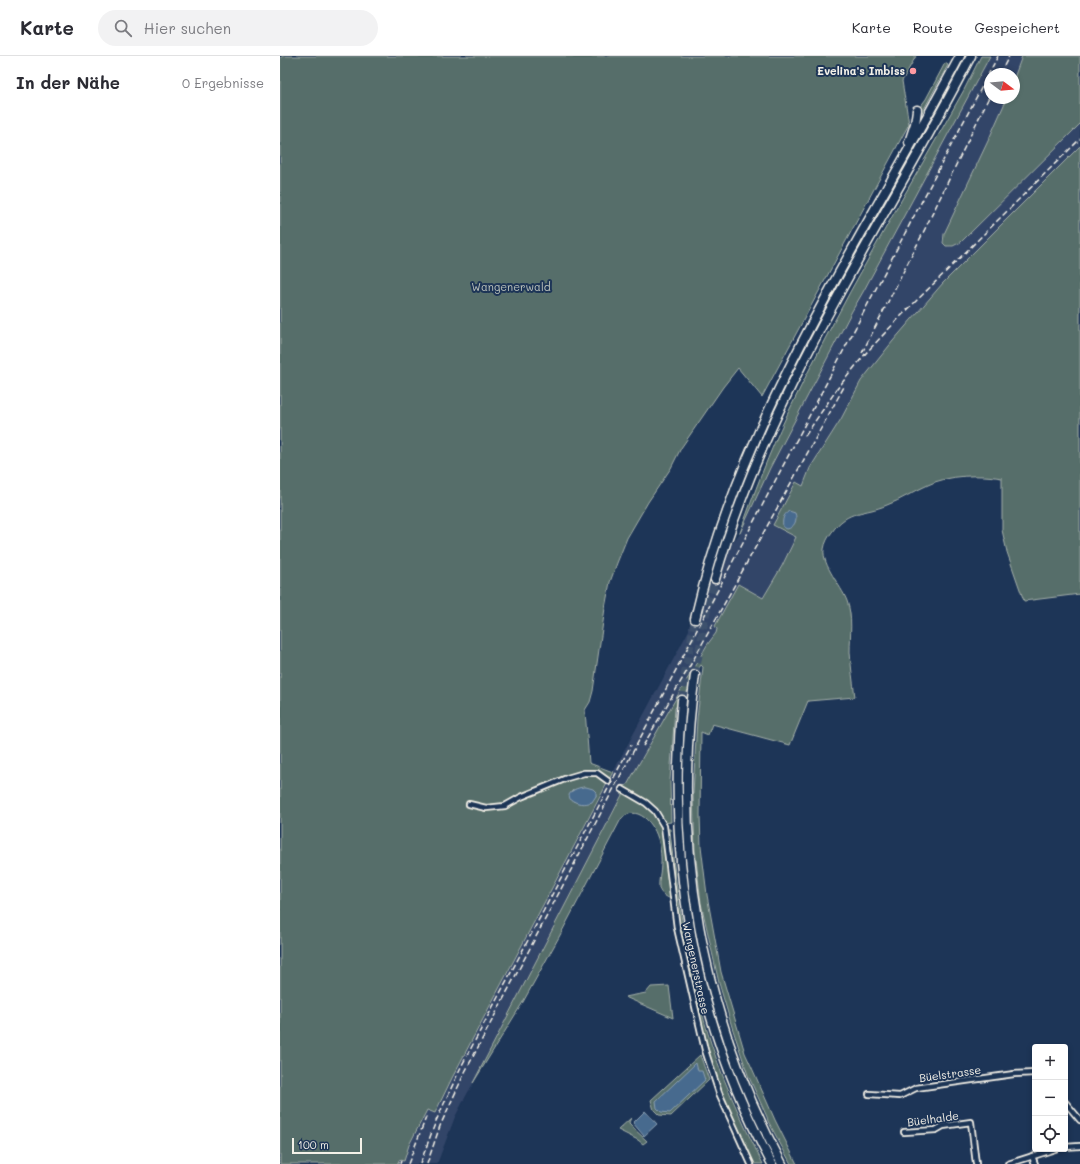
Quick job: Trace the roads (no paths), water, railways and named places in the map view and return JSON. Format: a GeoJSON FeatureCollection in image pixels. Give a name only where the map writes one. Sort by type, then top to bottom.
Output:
{"type":"FeatureCollection","features":[{"type":"Feature","properties":{"kind":"highway"},"geometry":{"type":"LineString","coordinates":[[695,620],[705,579],[722,525],[739,479],[782,382],[816,316],[960,56]]}},
{"type":"Feature","properties":{"kind":"highway"},"geometry":{"type":"LineString","coordinates":[[715,579],[729,534],[748,482],[764,442],[790,386],[839,293],[971,56]]}},
{"type":"Feature","properties":{"kind":"highway"},"geometry":{"type":"LineString","coordinates":[[904,159],[914,128],[917,110]]}},
{"type":"Feature","properties":{"kind":"highway"},"geometry":{"type":"LineString","coordinates":[[695,675],[688,739],[686,800],[690,862],[698,922],[714,994],[732,1053],[758,1115],[782,1164]]}},
{"type":"Feature","properties":{"kind":"highway"},"geometry":{"type":"LineString","coordinates":[[682,700],[677,763],[678,825],[683,887],[692,943],[704,996],[723,1056],[747,1114],[772,1164]]}},
{"type":"Feature","properties":{"kind":"street"},"geometry":{"type":"LineString","coordinates":[[469,804],[486,808],[505,806],[521,797],[567,778],[584,773],[591,772],[598,774],[608,781]]}},
{"type":"Feature","properties":{"kind":"street","name":"Wangenerstrasse"},"geometry":{"type":"LineString","coordinates":[[622,788],[646,802],[655,811],[664,826],[677,928],[705,1050],[719,1093],[751,1164]]}},
{"type":"Feature","properties":{"kind":"street","name":"Büelstrasse"},"geometry":{"type":"LineString","coordinates":[[869,1094],[900,1096],[916,1088],[1014,1074],[1032,1073]]}},
{"type":"Feature","properties":{"kind":"street"},"geometry":{"type":"LineString","coordinates":[[1068,1106],[1080,1120]]}},
{"type":"Feature","properties":{"kind":"street","name":"Büelhalde"},"geometry":{"type":"LineString","coordinates":[[904,1132],[936,1130],[943,1126],[971,1122],[976,1164]]}},
{"type":"Feature","properties":{"kind":"street"},"geometry":{"type":"LineString","coordinates":[[1068,1147],[1080,1146]]}},
{"type":"Feature","properties":{"kind":"street"},"geometry":{"type":"LineString","coordinates":[[1008,1164],[1045,1152]]}},
{"type":"Feature","properties":{"kind":"street"},"geometry":{"type":"LineString","coordinates":[[1032,1156],[1036,1164]]}},
{"type":"Feature","properties":{"kind":"tunnel"},"geometry":{"type":"LineString","coordinates":[[695,675],[705,618],[715,579]]}},
{"type":"Feature","properties":{"kind":"tunnel"},"geometry":{"type":"LineString","coordinates":[[682,700],[685,673],[695,619]]}},
{"type":"Feature","properties":{"kind":"tunnel"},"geometry":{"type":"LineString","coordinates":[[608,781],[622,789]]}},
{"type":"Feature","properties":{"kind":"railway"},"geometry":{"type":"LineString","coordinates":[[427,1164],[440,1126],[465,1072],[998,56]]}},
{"type":"Feature","properties":{"kind":"railway"},"geometry":{"type":"LineString","coordinates":[[1003,68],[1009,56]]}},
{"type":"Feature","properties":{"kind":"railway"},"geometry":{"type":"LineString","coordinates":[[862,353],[922,235],[986,104]]}},
{"type":"Feature","properties":{"kind":"railway"},"geometry":{"type":"LineString","coordinates":[[805,436],[837,389],[866,353],[902,315],[1080,139]]}},
{"type":"Feature","properties":{"kind":"railway"},"geometry":{"type":"LineString","coordinates":[[643,746],[691,664],[845,385]]}},
{"type":"Feature","properties":{"kind":"railway"},"geometry":{"type":"LineString","coordinates":[[420,1164],[436,1121],[460,1069],[631,745]]}},
{"type":"Feature","properties":{"kind":"railway"},"geometry":{"type":"LineString","coordinates":[[408,1164],[427,1115]]}},
{"type":"Feature","properties":{"kind":"place","name":"Evelina's Imbiss"},"geometry":{"type":"Point","coordinates":[913,71]}},
{"type":"Feature","properties":{"kind":"park label","name":"Wangenerwald"},"geometry":{"type":"Point","coordinates":[511,287]}}]}
